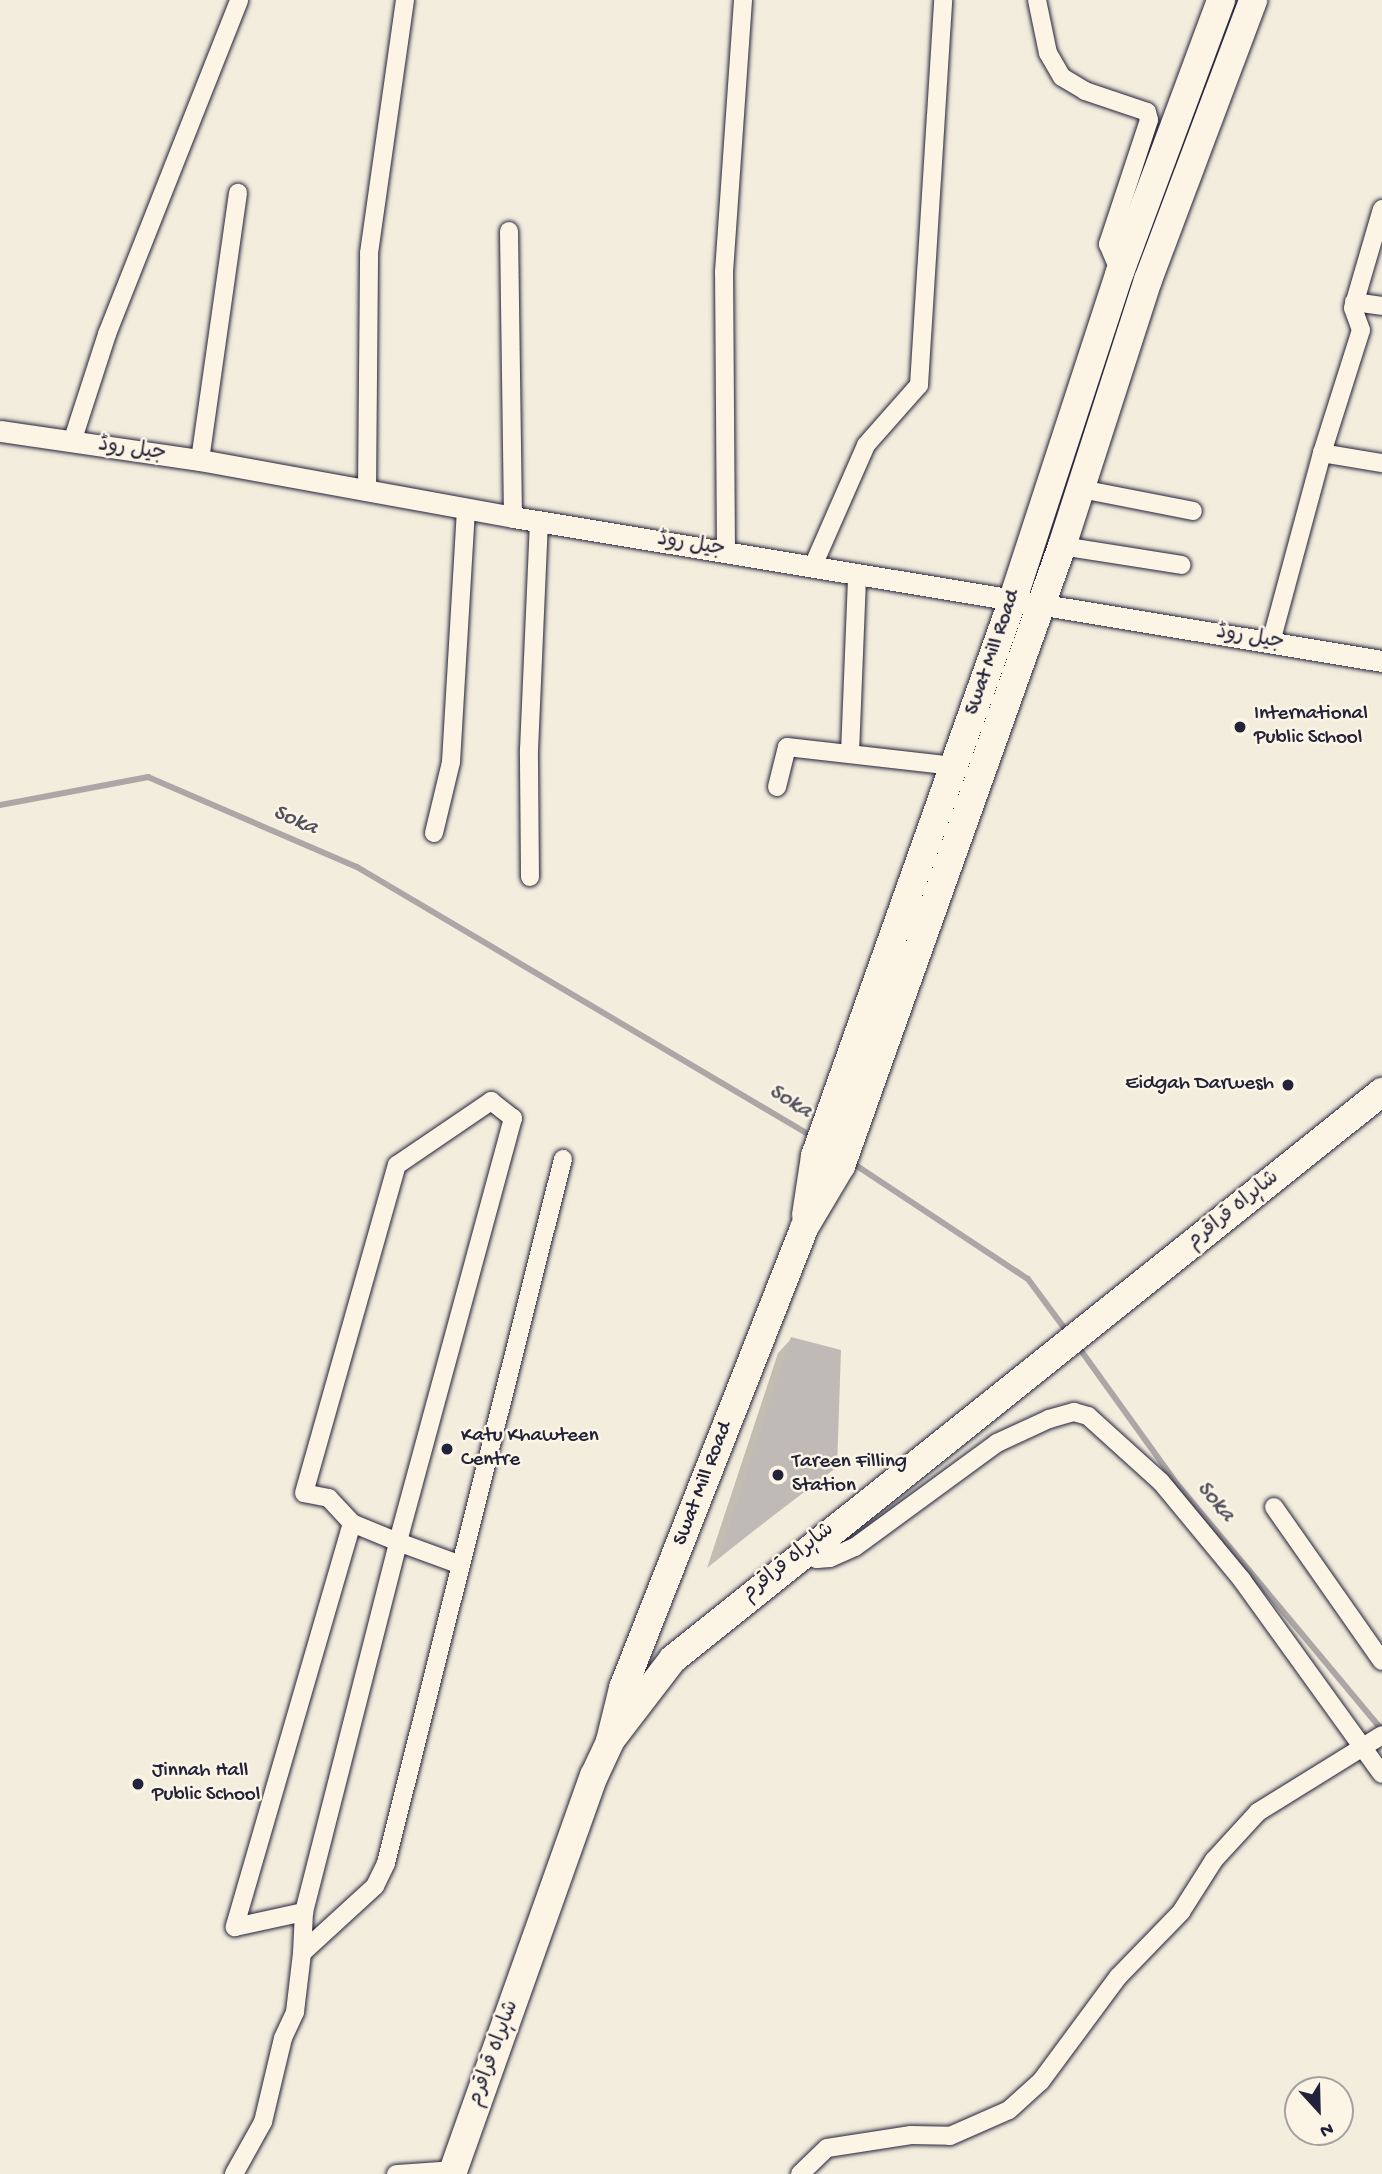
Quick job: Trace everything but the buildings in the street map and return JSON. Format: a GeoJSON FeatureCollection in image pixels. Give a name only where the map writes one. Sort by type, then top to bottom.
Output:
{"type":"FeatureCollection","features":[{"type":"Feature","properties":{"kind":"main road","name":"Swat Mill Road"},"geometry":{"type":"LineString","coordinates":[[804,1228],[814,1156],[1012,602],[1120,272],[1222,0]]}},
{"type":"Feature","properties":{"kind":"main road","name":"Swat Mill Road"},"geometry":{"type":"LineString","coordinates":[[610,1741],[623,1688],[804,1228],[841,1166],[1062,546],[1148,280],[1253,0]]}},
{"type":"Feature","properties":{"kind":"main road","name":"شاہراہ قراقرم"},"geometry":{"type":"LineString","coordinates":[[453,2172],[610,1741],[673,1659],[801,1552],[1382,1092]]}},
{"type":"Feature","properties":{"kind":"street"},"geometry":{"type":"LineString","coordinates":[[72,442],[107,334],[239,0]]}},
{"type":"Feature","properties":{"kind":"street"},"geometry":{"type":"LineString","coordinates":[[367,491],[369,253],[405,0]]}},
{"type":"Feature","properties":{"kind":"street"},"geometry":{"type":"LineString","coordinates":[[726,552],[724,272],[743,0]]}},
{"type":"Feature","properties":{"kind":"street"},"geometry":{"type":"LineString","coordinates":[[813,566],[866,445],[919,385],[943,0]]}},
{"type":"Feature","properties":{"kind":"street"},"geometry":{"type":"LineString","coordinates":[[1037,0],[1048,53],[1062,77],[1085,90],[1147,112],[1149,120],[1108,244],[1120,272]]}},
{"type":"Feature","properties":{"kind":"street"},"geometry":{"type":"LineString","coordinates":[[200,460],[238,193]]}},
{"type":"Feature","properties":{"kind":"street"},"geometry":{"type":"LineString","coordinates":[[1270,642],[1322,453],[1361,330],[1354,302],[1382,209]]}},
{"type":"Feature","properties":{"kind":"street"},"geometry":{"type":"LineString","coordinates":[[509,231],[513,517]]}},
{"type":"Feature","properties":{"kind":"street"},"geometry":{"type":"LineString","coordinates":[[1354,302],[1382,306]]}},
{"type":"Feature","properties":{"kind":"street","name":"جیل روڈ"},"geometry":{"type":"LineString","coordinates":[[0,431],[200,460],[466,509],[1012,602],[1382,661]]}},
{"type":"Feature","properties":{"kind":"street"},"geometry":{"type":"LineString","coordinates":[[1322,453],[1382,463]]}},
{"type":"Feature","properties":{"kind":"street"},"geometry":{"type":"LineString","coordinates":[[1081,489],[1193,511]]}},
{"type":"Feature","properties":{"kind":"street"},"geometry":{"type":"LineString","coordinates":[[434,833],[451,762],[466,509]]}},
{"type":"Feature","properties":{"kind":"street"},"geometry":{"type":"LineString","coordinates":[[530,877],[529,750],[539,521]]}},
{"type":"Feature","properties":{"kind":"street"},"geometry":{"type":"LineString","coordinates":[[1062,546],[1182,565]]}},
{"type":"Feature","properties":{"kind":"street"},"geometry":{"type":"LineString","coordinates":[[850,753],[857,575]]}},
{"type":"Feature","properties":{"kind":"street"},"geometry":{"type":"LineString","coordinates":[[777,787],[787,747],[954,766]]}},
{"type":"Feature","properties":{"kind":"street"},"geometry":{"type":"LineString","coordinates":[[234,2174],[263,2122],[283,2038],[295,2012],[304,1912],[398,1542],[513,1118],[491,1101],[397,1165],[304,1493],[329,1498],[352,1523],[398,1542],[461,1565]]}},
{"type":"Feature","properties":{"kind":"street"},"geometry":{"type":"LineString","coordinates":[[302,1953],[375,1886],[386,1863],[563,1159]]}},
{"type":"Feature","properties":{"kind":"street"},"geometry":{"type":"LineString","coordinates":[[801,1552],[817,1559],[830,1558],[855,1547],[997,1443],[1049,1419],[1074,1412],[1088,1416],[1161,1482],[1374,1740],[1382,1774]]}},
{"type":"Feature","properties":{"kind":"street"},"geometry":{"type":"LineString","coordinates":[[1274,1507],[1382,1661]]}},
{"type":"Feature","properties":{"kind":"street"},"geometry":{"type":"LineString","coordinates":[[304,1912],[235,1927],[352,1523]]}},
{"type":"Feature","properties":{"kind":"street"},"geometry":{"type":"LineString","coordinates":[[800,2174],[827,2148],[911,2135],[950,2136],[1009,2110],[1041,2081],[1118,1977],[1181,1912],[1214,1860],[1258,1812],[1374,1740]]}},
{"type":"Feature","properties":{"kind":"street"},"geometry":{"type":"LineString","coordinates":[[396,2174],[453,2172]]}},
{"type":"Feature","properties":{"kind":"waterway","name":"Soka"},"geometry":{"type":"LineString","coordinates":[[0,805],[148,777],[357,867],[813,1137]]}},
{"type":"Feature","properties":{"kind":"waterway","name":"Soka"},"geometry":{"type":"LineString","coordinates":[[851,1162],[1028,1279],[1068,1333]]}},
{"type":"Feature","properties":{"kind":"waterway","name":"Soka"},"geometry":{"type":"LineString","coordinates":[[1077,1345],[1177,1484],[1382,1730]]}},
{"type":"Feature","properties":{"kind":"place","name":"International Public School"},"geometry":{"type":"Point","coordinates":[1240,727]}},
{"type":"Feature","properties":{"kind":"place","name":"Eidgah Darwesh"},"geometry":{"type":"Point","coordinates":[1288,1085]}},
{"type":"Feature","properties":{"kind":"place","name":"Katu Khawteen Centre"},"geometry":{"type":"Point","coordinates":[447,1449]}},
{"type":"Feature","properties":{"kind":"place","name":"Tareen Filling Station"},"geometry":{"type":"Point","coordinates":[778,1475]}},
{"type":"Feature","properties":{"kind":"place","name":"Jinnah Hall Public School"},"geometry":{"type":"Point","coordinates":[138,1784]}}]}
